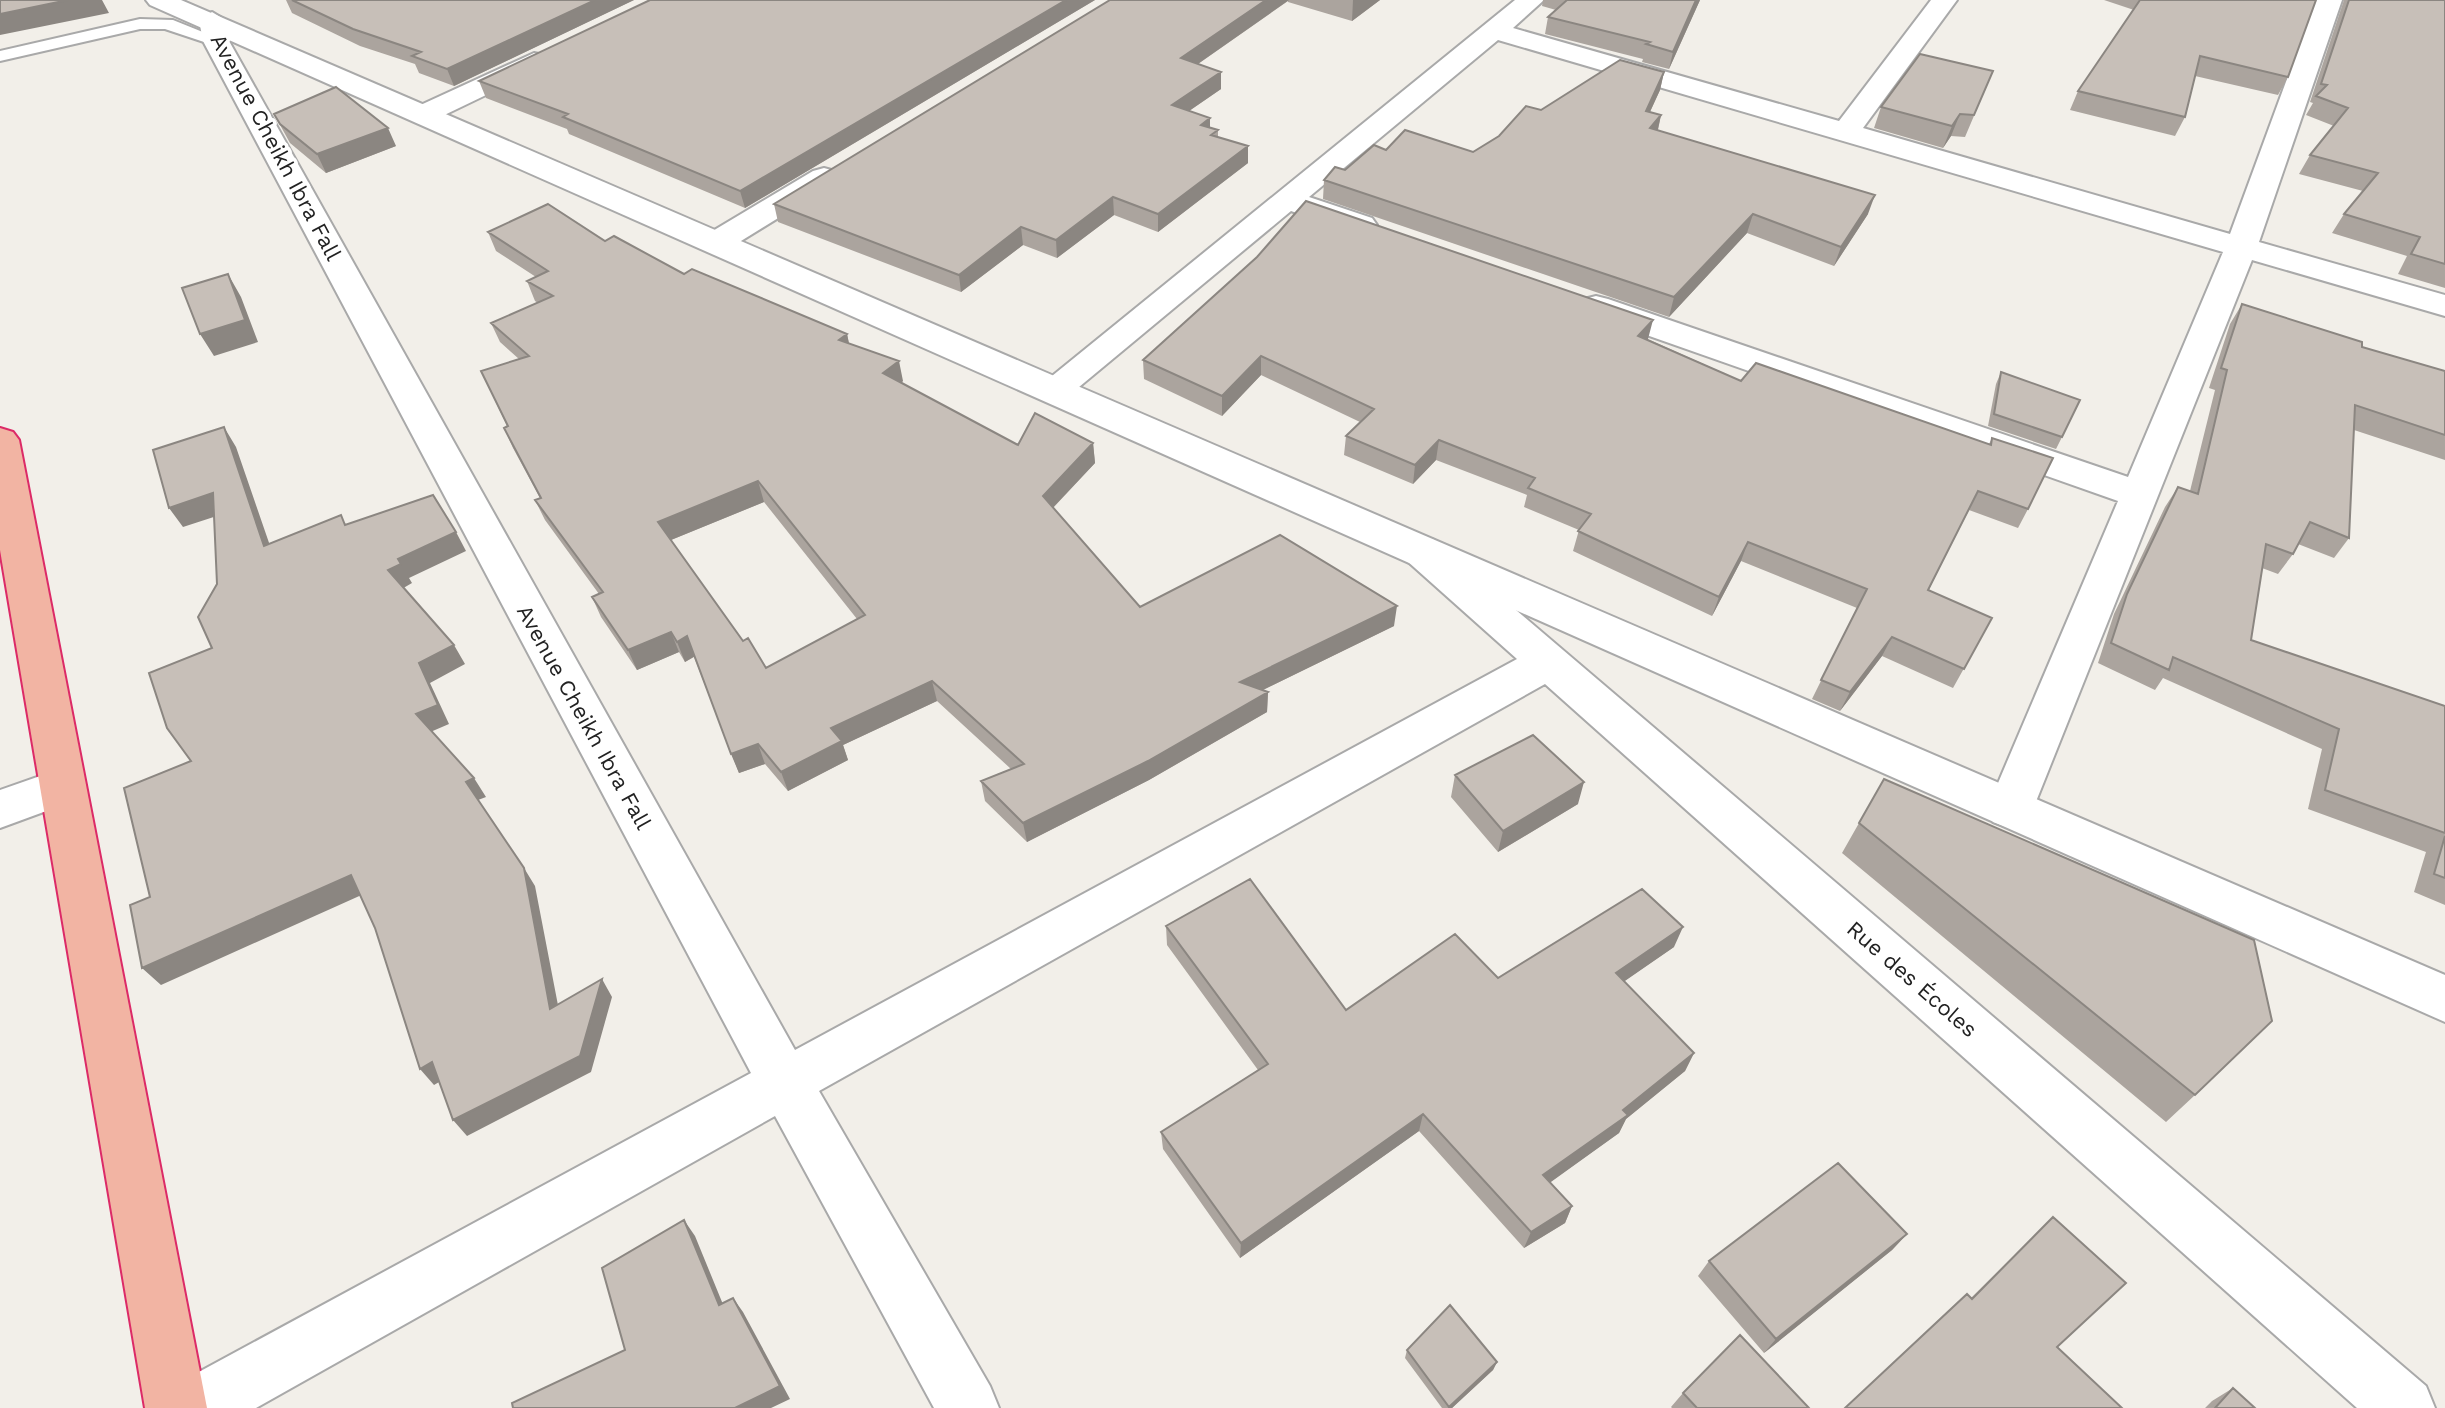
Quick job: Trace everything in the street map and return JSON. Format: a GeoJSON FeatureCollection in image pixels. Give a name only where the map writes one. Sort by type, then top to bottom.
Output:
{"type":"FeatureCollection","features":[{"type":"Feature","properties":{"kind":"highway"},"geometry":{"type":"LineString","coordinates":[[0,440],[9,536],[63,786],[176,1408]]}},
{"type":"Feature","properties":{"kind":"street"},"geometry":{"type":"LineString","coordinates":[[1054,389],[1531,0]]}},
{"type":"Feature","properties":{"kind":"street"},"geometry":{"type":"LineString","coordinates":[[1846,131],[1944,0]]}},
{"type":"Feature","properties":{"kind":"street"},"geometry":{"type":"LineString","coordinates":[[2010,809],[2241,248],[2329,0]]}},
{"type":"Feature","properties":{"kind":"street"},"geometry":{"type":"LineString","coordinates":[[201,15],[2445,999]]}},
{"type":"Feature","properties":{"kind":"street","name":"Avenue Cheikh Ibra Fall"},"geometry":{"type":"LineString","coordinates":[[201,15],[785,1083],[968,1408]]}},
{"type":"Feature","properties":{"kind":"street"},"geometry":{"type":"LineString","coordinates":[[1493,30],[2445,306]]}},
{"type":"Feature","properties":{"kind":"street"},"geometry":{"type":"LineString","coordinates":[[424,114],[564,47]]}},
{"type":"Feature","properties":{"kind":"street"},"geometry":{"type":"LineString","coordinates":[[717,242],[851,161]]}},
{"type":"Feature","properties":{"kind":"street"},"geometry":{"type":"LineString","coordinates":[[1286,199],[1391,235]]}},
{"type":"Feature","properties":{"kind":"street"},"geometry":{"type":"LineString","coordinates":[[1571,298],[2141,495]]}},
{"type":"Feature","properties":{"kind":"street","name":"Rue des Écoles"},"geometry":{"type":"LineString","coordinates":[[1420,550],[2404,1408]]}},
{"type":"Feature","properties":{"kind":"street"},"geometry":{"type":"LineString","coordinates":[[195,1408],[1548,662]]}},
{"type":"Feature","properties":{"kind":"street"},"geometry":{"type":"LineString","coordinates":[[0,809],[63,786]]}},
{"type":"Feature","properties":{"kind":"lane"},"geometry":{"type":"LineString","coordinates":[[0,56],[201,15]]}},
{"type":"Feature","properties":{"kind":"lane"},"geometry":{"type":"LineString","coordinates":[[36,28],[40,47]]}},
{"type":"Feature","properties":{"kind":"building"},"geometry":{"type":"Polygon","coordinates":[[[0,0],[68,0],[0,14],[0,0]]]}},
{"type":"Feature","properties":{"kind":"building"},"geometry":{"type":"Polygon","coordinates":[[[292,0],[595,0],[447,69],[412,56],[421,52],[353,29],[292,0]]]}},
{"type":"Feature","properties":{"kind":"building"},"geometry":{"type":"Polygon","coordinates":[[[650,0],[1066,0],[740,191],[563,117],[568,114],[479,81],[650,0]]]}},
{"type":"Feature","properties":{"kind":"building"},"geometry":{"type":"Polygon","coordinates":[[[1110,0],[1266,0],[1181,58],[1221,72],[1172,105],[1210,118],[1201,125],[1218,130],[1211,135],[1248,146],[1158,214],[1113,197],[1056,240],[1021,227],[959,275],[774,204],[1110,0]]]}},
{"type":"Feature","properties":{"kind":"building"},"geometry":{"type":"Polygon","coordinates":[[[1567,0],[1696,0],[1673,52],[1646,44],[1650,42],[1548,17],[1567,0]]]}},
{"type":"Feature","properties":{"kind":"building"},"geometry":{"type":"Polygon","coordinates":[[[2140,0],[2316,0],[2288,77],[2200,56],[2185,117],[2078,91],[2140,0]]]}},
{"type":"Feature","properties":{"kind":"building"},"geometry":{"type":"Polygon","coordinates":[[[2349,0],[2445,0],[2445,264],[2411,254],[2420,237],[2344,214],[2378,173],[2310,155],[2348,108],[2316,96],[2327,85],[2321,84],[2349,0]]]}},
{"type":"Feature","properties":{"kind":"building"},"geometry":{"type":"Polygon","coordinates":[[[1920,54],[1993,71],[1974,115],[1960,114],[1952,126],[1881,107],[1920,54]]]}},
{"type":"Feature","properties":{"kind":"building"},"geometry":{"type":"Polygon","coordinates":[[[1620,60],[1664,72],[1646,111],[1661,115],[1650,128],[1875,195],[1841,247],[1753,214],[1674,297],[1324,180],[1335,167],[1345,170],[1374,145],[1386,150],[1405,130],[1473,152],[1499,136],[1526,106],[1541,110],[1620,60]]]}},
{"type":"Feature","properties":{"kind":"building"},"geometry":{"type":"Polygon","coordinates":[[[336,87],[388,128],[317,154],[280,124],[274,114],[336,87]]]}},
{"type":"Feature","properties":{"kind":"building"},"geometry":{"type":"Polygon","coordinates":[[[1306,201],[1653,320],[1638,336],[1741,381],[1756,363],[1991,445],[1992,438],[2053,458],[2028,509],[1978,491],[1928,590],[1992,618],[1964,669],[1892,637],[1850,692],[1821,680],[1867,589],[1748,542],[1719,597],[1578,531],[1591,514],[1528,488],[1535,478],[1439,440],[1415,465],[1346,436],[1374,409],[1261,356],[1222,396],[1143,360],[1257,257],[1306,201]]]}},
{"type":"Feature","properties":{"kind":"building"},"geometry":{"type":"Polygon","coordinates":[[[548,204],[605,241],[614,236],[684,274],[692,269],[847,334],[839,340],[899,361],[883,373],[1018,445],[1035,413],[1093,443],[1043,496],[1140,607],[1280,535],[1397,606],[1240,682],[1268,692],[1148,761],[1023,823],[981,781],[1024,764],[932,681],[831,728],[842,741],[781,772],[758,744],[731,754],[687,636],[677,642],[671,632],[628,650],[592,597],[603,592],[535,500],[541,498],[504,428],[508,426],[481,371],[529,356],[491,323],[553,296],[527,281],[548,271],[488,232],[548,204]],[[758,481],[658,522],[743,641],[748,638],[766,668],[865,615],[758,481]]]}},
{"type":"Feature","properties":{"kind":"building"},"geometry":{"type":"Polygon","coordinates":[[[228,274],[245,320],[200,334],[182,288],[228,274]]]}},
{"type":"Feature","properties":{"kind":"building"},"geometry":{"type":"Polygon","coordinates":[[[2242,304],[2362,342],[2362,347],[2445,371],[2445,435],[2355,405],[2349,538],[2310,522],[2293,554],[2266,544],[2251,640],[2445,706],[2445,833],[2325,790],[2339,729],[2173,657],[2169,670],[2111,643],[2127,594],[2178,487],[2198,494],[2227,370],[2221,368],[2242,304]]]}},
{"type":"Feature","properties":{"kind":"building"},"geometry":{"type":"Polygon","coordinates":[[[2001,372],[2080,400],[2062,437],[1994,414],[2001,372]]]}},
{"type":"Feature","properties":{"kind":"building"},"geometry":{"type":"Polygon","coordinates":[[[224,427],[264,546],[341,515],[345,525],[433,495],[456,532],[398,559],[401,564],[388,570],[454,645],[419,663],[438,705],[416,714],[474,778],[466,782],[524,868],[550,1009],[602,979],[580,1056],[453,1120],[432,1062],[420,1069],[375,928],[351,875],[142,968],[130,905],[150,897],[124,788],[191,761],[167,728],[149,673],[212,648],[198,617],[217,584],[213,493],[169,508],[153,450],[224,427]]]}},
{"type":"Feature","properties":{"kind":"building"},"geometry":{"type":"Polygon","coordinates":[[[1533,735],[1584,782],[1503,831],[1455,775],[1533,735]]]}},
{"type":"Feature","properties":{"kind":"building"},"geometry":{"type":"Polygon","coordinates":[[[1884,779],[2254,940],[2272,1021],[2195,1095],[1859,823],[1884,779]]]}},
{"type":"Feature","properties":{"kind":"building"},"geometry":{"type":"Polygon","coordinates":[[[2445,836],[2445,878],[2434,874],[2445,836]]]}},
{"type":"Feature","properties":{"kind":"building"},"geometry":{"type":"Polygon","coordinates":[[[1250,879],[1346,1010],[1455,934],[1498,978],[1642,889],[1683,927],[1616,973],[1694,1053],[1623,1110],[1628,1115],[1543,1175],[1572,1206],[1531,1232],[1423,1114],[1241,1243],[1161,1132],[1268,1064],[1166,926],[1250,879]]]}},
{"type":"Feature","properties":{"kind":"building"},"geometry":{"type":"Polygon","coordinates":[[[1838,1163],[1907,1234],[1776,1339],[1709,1261],[1838,1163]]]}},
{"type":"Feature","properties":{"kind":"building"},"geometry":{"type":"Polygon","coordinates":[[[2053,1217],[2126,1283],[2057,1347],[2122,1408],[1845,1408],[1967,1294],[1972,1299],[2053,1217]]]}},
{"type":"Feature","properties":{"kind":"building"},"geometry":{"type":"Polygon","coordinates":[[[684,1220],[719,1305],[733,1298],[780,1386],[735,1408],[513,1408],[512,1403],[625,1350],[602,1268],[684,1220]]]}},
{"type":"Feature","properties":{"kind":"building"},"geometry":{"type":"Polygon","coordinates":[[[1450,1305],[1497,1362],[1449,1407],[1407,1350],[1450,1305]]]}},
{"type":"Feature","properties":{"kind":"building"},"geometry":{"type":"Polygon","coordinates":[[[1740,1335],[1809,1408],[1697,1408],[1683,1393],[1740,1335]]]}},
{"type":"Feature","properties":{"kind":"building"},"geometry":{"type":"Polygon","coordinates":[[[2233,1388],[2255,1408],[2215,1408],[2233,1388]]]}}]}
